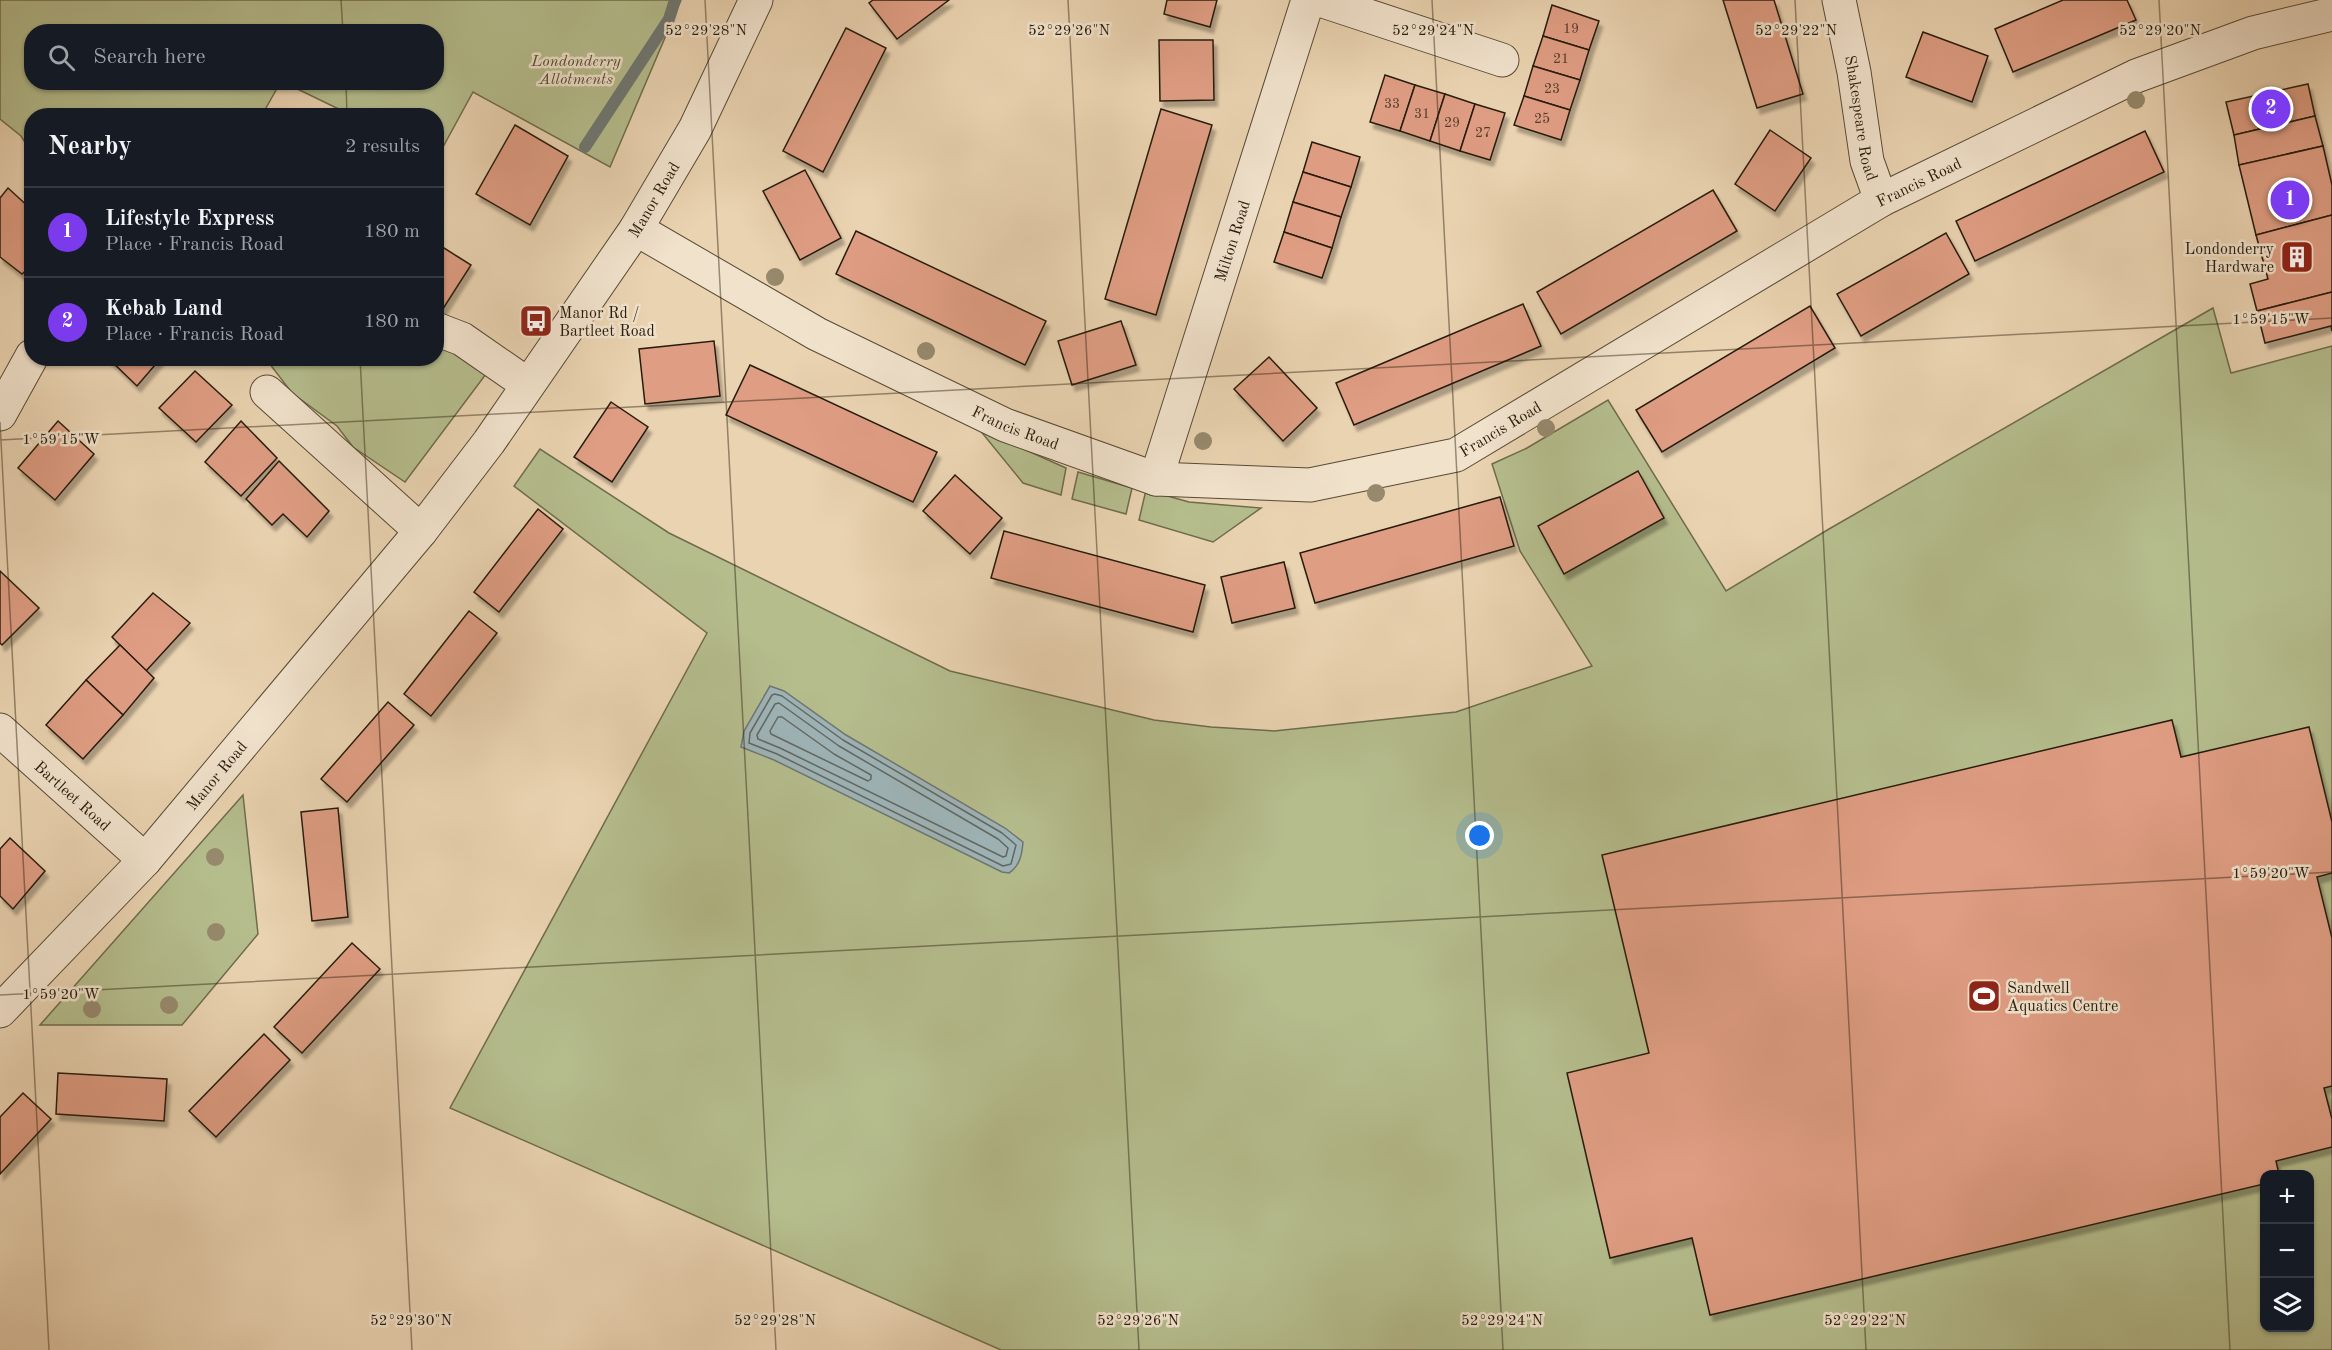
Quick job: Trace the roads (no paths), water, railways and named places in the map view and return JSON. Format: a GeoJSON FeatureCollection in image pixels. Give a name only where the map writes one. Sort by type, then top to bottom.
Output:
{"type":"FeatureCollection","features":[{"type":"Feature","properties":{"kind":"street","name":"Manor Road"},"geometry":{"type":"LineString","coordinates":[[0,1011],[145,860],[421,531],[489,442],[636,229],[695,129],[756,0]]}},
{"type":"Feature","properties":{"kind":"street","name":"Milton Road"},"geometry":{"type":"LineString","coordinates":[[1156,479],[1308,0]]}},
{"type":"Feature","properties":{"kind":"street"},"geometry":{"type":"LineString","coordinates":[[1320,0],[1502,60]]}},
{"type":"Feature","properties":{"kind":"street","name":"Shakespeare Road"},"geometry":{"type":"LineString","coordinates":[[1839,0],[1854,72],[1868,161],[1881,200]]}},
{"type":"Feature","properties":{"kind":"street","name":"Francis Road"},"geometry":{"type":"LineString","coordinates":[[636,229],[817,334],[1005,425],[1156,479],[1310,485],[1456,455],[1881,200],[2136,76],[2253,33],[2332,14]]}},
{"type":"Feature","properties":{"kind":"street"},"geometry":{"type":"LineString","coordinates":[[444,332],[462,339],[527,384]]}},
{"type":"Feature","properties":{"kind":"street"},"geometry":{"type":"LineString","coordinates":[[0,414],[26,366]]}},
{"type":"Feature","properties":{"kind":"street"},"geometry":{"type":"LineString","coordinates":[[267,392],[421,531]]}},
{"type":"Feature","properties":{"kind":"street","name":"Bartleet Road"},"geometry":{"type":"LineString","coordinates":[[0,729],[145,860]]}},
{"type":"Feature","properties":{"kind":"water"},"geometry":{"type":"Polygon","coordinates":[[[770,686],[784,691],[846,735],[1005,828],[1023,842],[1016,867],[1009,873],[1002,872],[774,760],[741,747],[744,731],[770,686]]]}},
{"type":"Feature","properties":{"kind":"waterway"},"geometry":{"type":"LineString","coordinates":[[585,147],[669,19],[675,0]]}},
{"type":"Feature","properties":{"kind":"place","name":"Kebab Land"},"geometry":{"type":"Point","coordinates":[2271,109]}},
{"type":"Feature","properties":{"kind":"place","name":"Lifestyle Express"},"geometry":{"type":"Point","coordinates":[2290,200]}},
{"type":"Feature","properties":{"kind":"place","name":"Londonderry Hardware"},"geometry":{"type":"Point","coordinates":[2297,257]}},
{"type":"Feature","properties":{"kind":"place","name":"Manor Rd / Bartleet Road"},"geometry":{"type":"Point","coordinates":[536,321]}},
{"type":"Feature","properties":{"kind":"place","name":"Sandwell Aquatics Centre"},"geometry":{"type":"Point","coordinates":[1984,996]}},
{"type":"Feature","properties":{"kind":"park label","name":"Londonderry Allotments"},"geometry":{"type":"Point","coordinates":[576,69]}}]}
